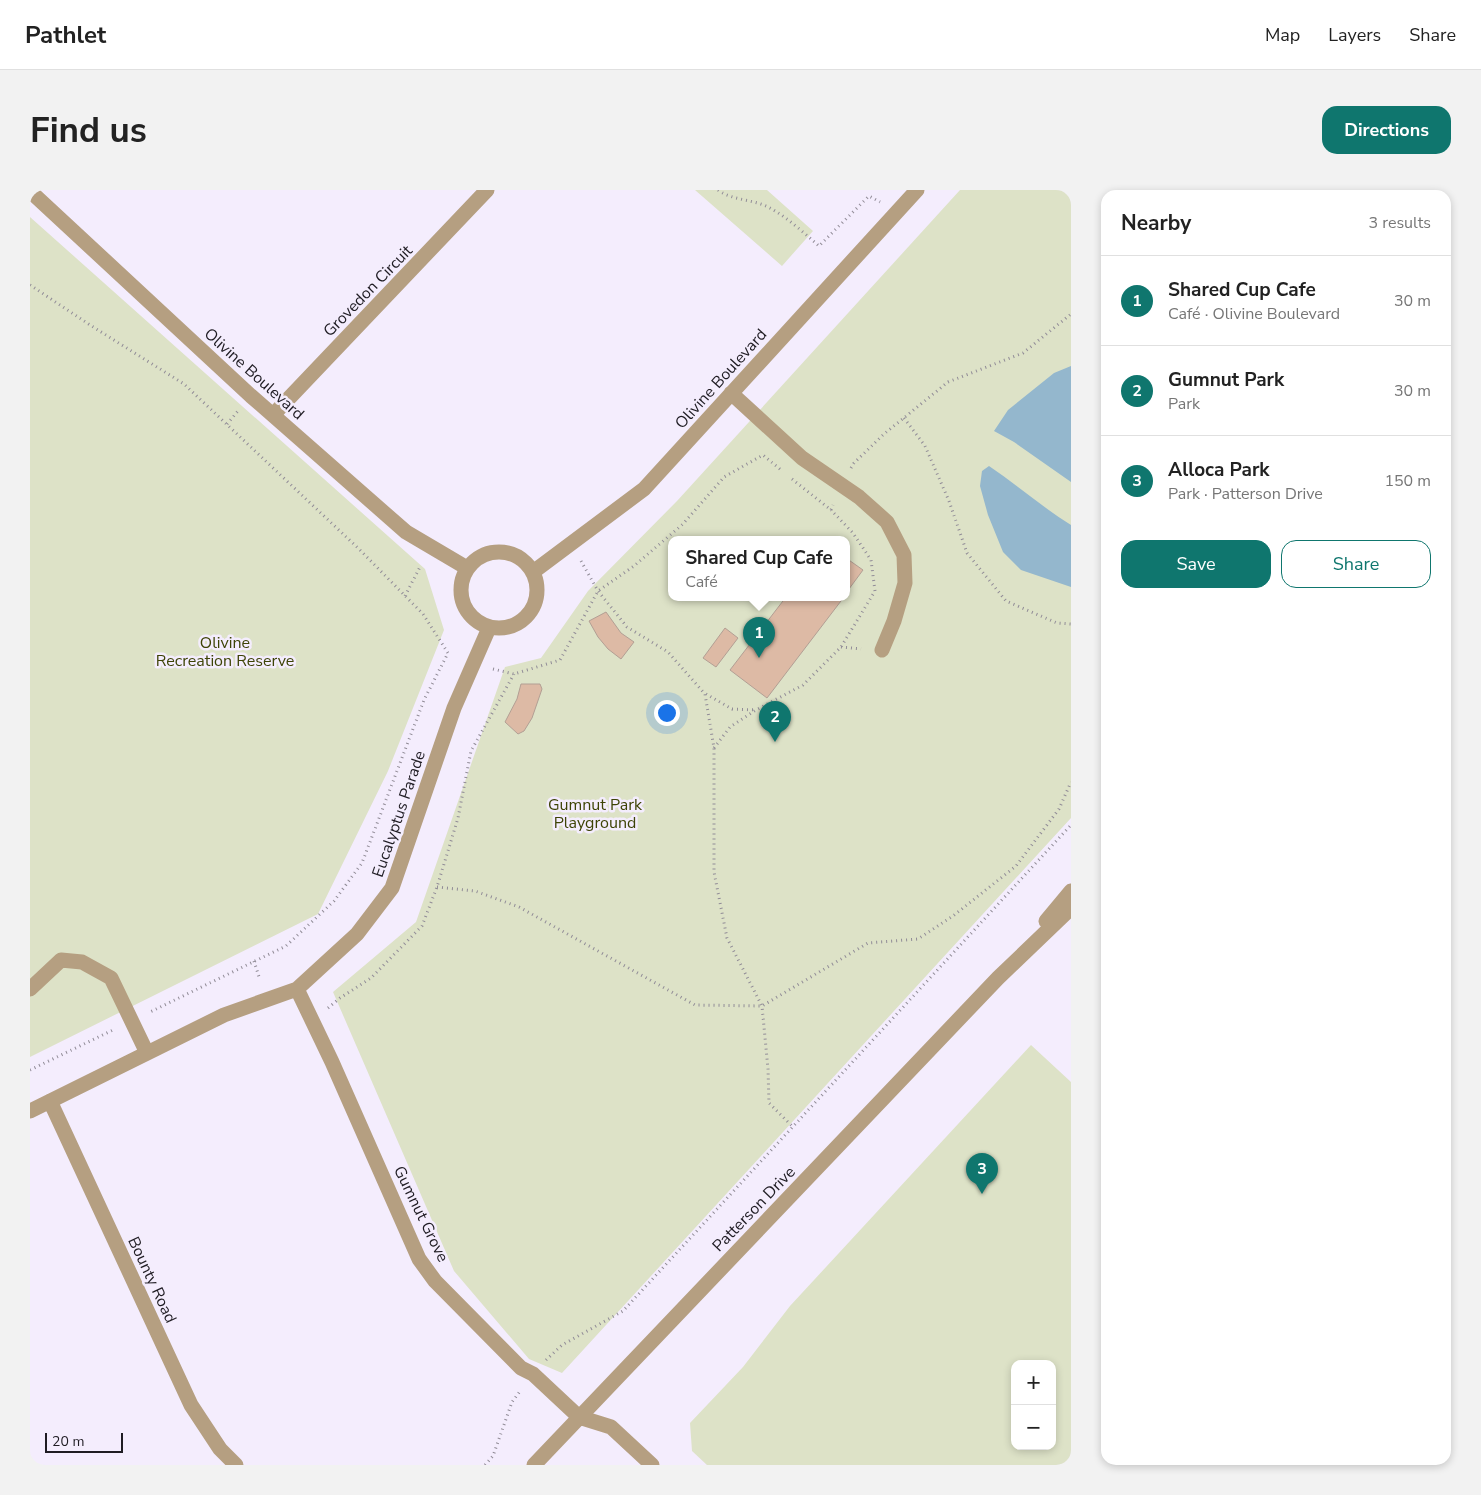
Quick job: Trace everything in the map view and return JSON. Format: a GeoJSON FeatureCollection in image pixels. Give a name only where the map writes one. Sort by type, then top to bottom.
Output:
{"type":"FeatureCollection","features":[{"type":"Feature","properties":{"kind":"street","name":"Olivine Boulevard"},"geometry":{"type":"LineString","coordinates":[[532,572],[644,489],[917,190]]}},
{"type":"Feature","properties":{"kind":"street","name":"Olivine Boulevard"},"geometry":{"type":"LineString","coordinates":[[30,191],[273,416],[406,532],[467,568]]}},
{"type":"Feature","properties":{"kind":"street","name":"Grovedon Circuit"},"geometry":{"type":"LineString","coordinates":[[273,416],[479,193]]}},
{"type":"Feature","properties":{"kind":"street"},"geometry":{"type":"LineString","coordinates":[[731,393],[802,458],[859,496],[887,522],[904,555],[905,583],[894,621],[882,650]]}},
{"type":"Feature","properties":{"kind":"street"},"geometry":{"type":"LineString","coordinates":[[502,552],[515,555],[526,563],[537,584],[536,598],[528,615],[518,624],[505,628],[489,628],[477,622],[467,612],[462,600],[460,586],[467,568],[476,559],[488,553],[502,552]]}},
{"type":"Feature","properties":{"kind":"street","name":"Eucalyptus Parade"},"geometry":{"type":"LineString","coordinates":[[30,1111],[224,1015],[297,989],[357,934],[392,888],[454,708],[489,628]]}},
{"type":"Feature","properties":{"kind":"street","name":"Patterson Drive"},"geometry":{"type":"LineString","coordinates":[[998,978],[1071,891]]}},
{"type":"Feature","properties":{"kind":"street","name":"Patterson Drive"},"geometry":{"type":"LineString","coordinates":[[534,1465],[998,978],[1071,908]]}},
{"type":"Feature","properties":{"kind":"street"},"geometry":{"type":"LineString","coordinates":[[30,989],[61,960],[82,962],[111,978],[147,1053]]}},
{"type":"Feature","properties":{"kind":"street","name":"Gumnut Grove"},"geometry":{"type":"LineString","coordinates":[[297,989],[332,1062],[419,1259],[435,1281],[521,1368],[533,1374],[579,1417]]}},
{"type":"Feature","properties":{"kind":"street","name":"Bounty Road"},"geometry":{"type":"LineString","coordinates":[[50,1101],[191,1405],[220,1450],[236,1465]]}},
{"type":"Feature","properties":{"kind":"street"},"geometry":{"type":"LineString","coordinates":[[579,1417],[611,1427],[652,1465]]}},
{"type":"Feature","properties":{"kind":"path"},"geometry":{"type":"LineString","coordinates":[[718,190],[725,195],[769,207],[820,246],[869,196],[897,212]]}},
{"type":"Feature","properties":{"kind":"path"},"geometry":{"type":"LineString","coordinates":[[30,285],[184,384],[359,549],[423,614],[448,652],[473,664],[514,674],[560,660],[598,591],[634,566],[668,537]]}},
{"type":"Feature","properties":{"kind":"path"},"geometry":{"type":"LineString","coordinates":[[831,510],[841,485],[854,463],[884,434],[948,382],[1023,353],[1071,314]]}},
{"type":"Feature","properties":{"kind":"path"},"geometry":{"type":"LineString","coordinates":[[904,418],[925,446],[949,501],[967,553],[1006,602],[1057,623],[1071,624]]}},
{"type":"Feature","properties":{"kind":"path"},"geometry":{"type":"LineString","coordinates":[[669,536],[683,524],[724,477],[763,456],[784,472]]}},
{"type":"Feature","properties":{"kind":"path"},"geometry":{"type":"LineString","coordinates":[[714,748],[730,727],[756,710],[803,685],[841,647],[876,591],[871,560],[853,533],[831,510],[791,478]]}},
{"type":"Feature","properties":{"kind":"path"},"geometry":{"type":"LineString","coordinates":[[571,543],[598,591],[627,627],[668,652],[705,694],[732,708],[756,710]]}},
{"type":"Feature","properties":{"kind":"path"},"geometry":{"type":"LineString","coordinates":[[405,596],[431,546]]}},
{"type":"Feature","properties":{"kind":"path"},"geometry":{"type":"LineString","coordinates":[[30,1070],[286,946],[334,901],[362,863],[424,700],[448,652]]}},
{"type":"Feature","properties":{"kind":"path"},"geometry":{"type":"LineString","coordinates":[[313,1022],[340,998],[371,978],[422,926],[437,887],[458,818],[471,751],[514,674]]}},
{"type":"Feature","properties":{"kind":"path"},"geometry":{"type":"LineString","coordinates":[[705,694],[714,748],[714,872],[726,938],[762,1006],[768,1069],[768,1103],[793,1127]]}},
{"type":"Feature","properties":{"kind":"path"},"geometry":{"type":"LineString","coordinates":[[437,887],[475,891],[519,907],[695,1005],[762,1006],[868,943],[918,940],[954,916],[1016,866],[1059,809],[1071,782]]}},
{"type":"Feature","properties":{"kind":"path"},"geometry":{"type":"LineString","coordinates":[[485,1465],[493,1456],[512,1402],[533,1374],[562,1344],[623,1311],[1071,825]]}},
{"type":"Feature","properties":{"kind":"green space"},"geometry":{"type":"Polygon","coordinates":[[[695,190],[767,190],[813,231],[782,266],[695,190]]]}},
{"type":"Feature","properties":{"kind":"green space","name":"Gumnut Park Playground"},"geometry":{"type":"Polygon","coordinates":[[[960,190],[1071,190],[1071,818],[562,1373],[529,1359],[454,1271],[333,992],[416,922],[505,667],[541,658],[588,591],[677,501],[960,190]]]}},
{"type":"Feature","properties":{"kind":"green space","name":"Olivine Recreation Reserve"},"geometry":{"type":"Polygon","coordinates":[[[30,217],[425,569],[444,630],[388,771],[318,914],[30,1057],[30,217]]]}},
{"type":"Feature","properties":{"kind":"green space"},"geometry":{"type":"Polygon","coordinates":[[[1031,1045],[1071,1082],[1071,1465],[707,1465],[692,1451],[690,1423],[743,1367],[790,1306],[1031,1045]]]}},
{"type":"Feature","properties":{"kind":"water"},"geometry":{"type":"Polygon","coordinates":[[[1071,366],[1071,482],[1014,442],[994,431],[1008,410],[1054,373],[1071,366]]]}},
{"type":"Feature","properties":{"kind":"water"},"geometry":{"type":"Polygon","coordinates":[[[989,466],[1071,525],[1071,587],[1021,570],[1003,552],[988,515],[980,486],[982,471],[989,466]]]}},
{"type":"Feature","properties":{"kind":"building"},"geometry":{"type":"Polygon","coordinates":[[[850,561],[863,570],[850,588],[850,561]]]}},
{"type":"Feature","properties":{"kind":"building"},"geometry":{"type":"Polygon","coordinates":[[[783,601],[841,601],[767,698],[730,670],[783,601]]]}},
{"type":"Feature","properties":{"kind":"building"},"geometry":{"type":"Polygon","coordinates":[[[606,612],[621,633],[634,642],[621,659],[608,649],[598,637],[589,621],[606,612]]]}},
{"type":"Feature","properties":{"kind":"building"},"geometry":{"type":"Polygon","coordinates":[[[725,628],[738,638],[716,667],[703,658],[725,628]]]}},
{"type":"Feature","properties":{"kind":"building"},"geometry":{"type":"Polygon","coordinates":[[[521,684],[540,684],[542,689],[532,718],[524,731],[518,734],[505,722],[517,699],[521,684]]]}},
{"type":"Feature","properties":{"kind":"place","name":"Shared Cup Cafe"},"geometry":{"type":"Point","coordinates":[759,658]}},
{"type":"Feature","properties":{"kind":"place","name":"Gumnut Park"},"geometry":{"type":"Point","coordinates":[775,742]}},
{"type":"Feature","properties":{"kind":"place","name":"Alloca Park"},"geometry":{"type":"Point","coordinates":[982,1194]}}]}
